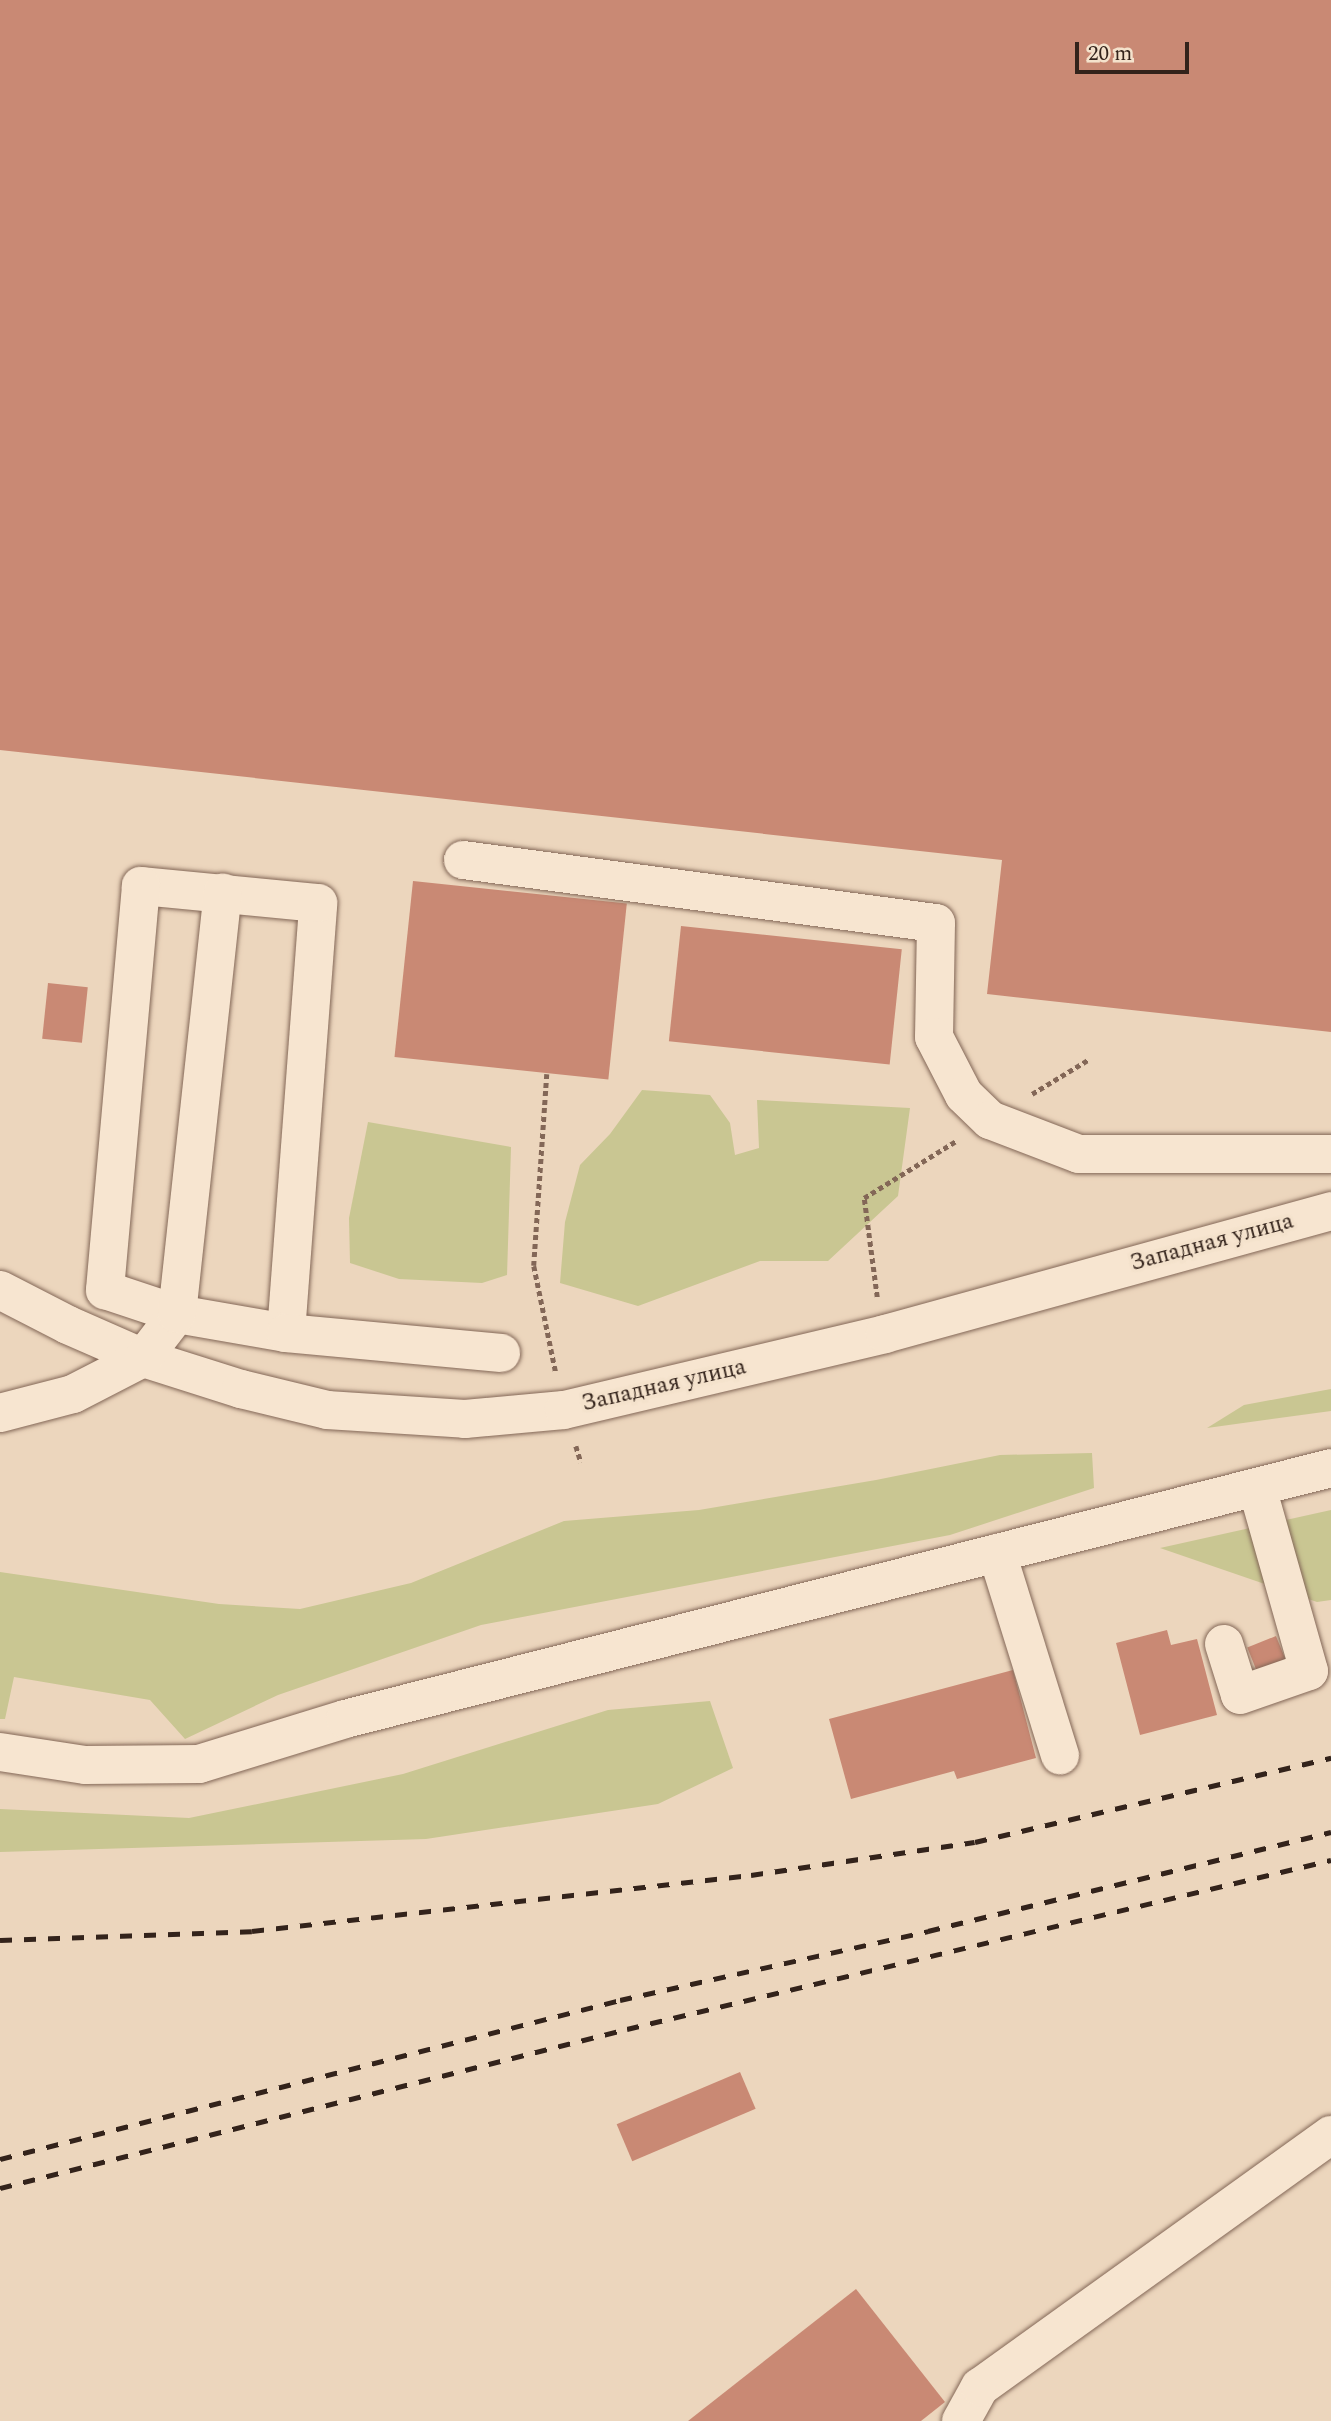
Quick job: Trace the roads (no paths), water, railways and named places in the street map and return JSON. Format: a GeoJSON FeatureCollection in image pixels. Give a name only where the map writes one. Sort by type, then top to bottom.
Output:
{"type":"FeatureCollection","features":[{"type":"Feature","properties":{"kind":"street"},"geometry":{"type":"LineString","coordinates":[[463,860],[936,923],[934,1037],[964,1095],[990,1120],[1079,1154],[1331,1154]]}},
{"type":"Feature","properties":{"kind":"street"},"geometry":{"type":"LineString","coordinates":[[286,1333],[318,902],[141,886],[105,1290],[177,1314],[286,1333],[501,1353]]}},
{"type":"Feature","properties":{"kind":"street"},"geometry":{"type":"LineString","coordinates":[[0,1413],[73,1394],[143,1358],[177,1314],[223,893]]}},
{"type":"Feature","properties":{"kind":"street","name":"Западная улица"},"geometry":{"type":"LineString","coordinates":[[0,1290],[68,1325],[143,1358],[241,1388],[327,1410],[465,1419],[564,1410],[885,1334],[1331,1211]]}},
{"type":"Feature","properties":{"kind":"street"},"geometry":{"type":"LineString","coordinates":[[0,1752],[85,1765],[199,1764],[345,1719],[1331,1468]]}},
{"type":"Feature","properties":{"kind":"street"},"geometry":{"type":"LineString","coordinates":[[1224,1644],[1240,1695],[1309,1671],[1257,1487]]}},
{"type":"Feature","properties":{"kind":"street"},"geometry":{"type":"LineString","coordinates":[[997,1553],[1060,1755]]}},
{"type":"Feature","properties":{"kind":"street"},"geometry":{"type":"LineString","coordinates":[[961,2421],[980,2387],[1331,2135]]}},
{"type":"Feature","properties":{"kind":"railway"},"geometry":{"type":"LineString","coordinates":[[0,1940],[252,1931],[751,1875],[975,1842],[1331,1758]]}},
{"type":"Feature","properties":{"kind":"railway"},"geometry":{"type":"LineString","coordinates":[[0,2159],[620,2000],[928,1931],[1331,1832]]}},
{"type":"Feature","properties":{"kind":"railway"},"geometry":{"type":"LineString","coordinates":[[0,2188],[627,2029],[1331,1860]]}}]}
